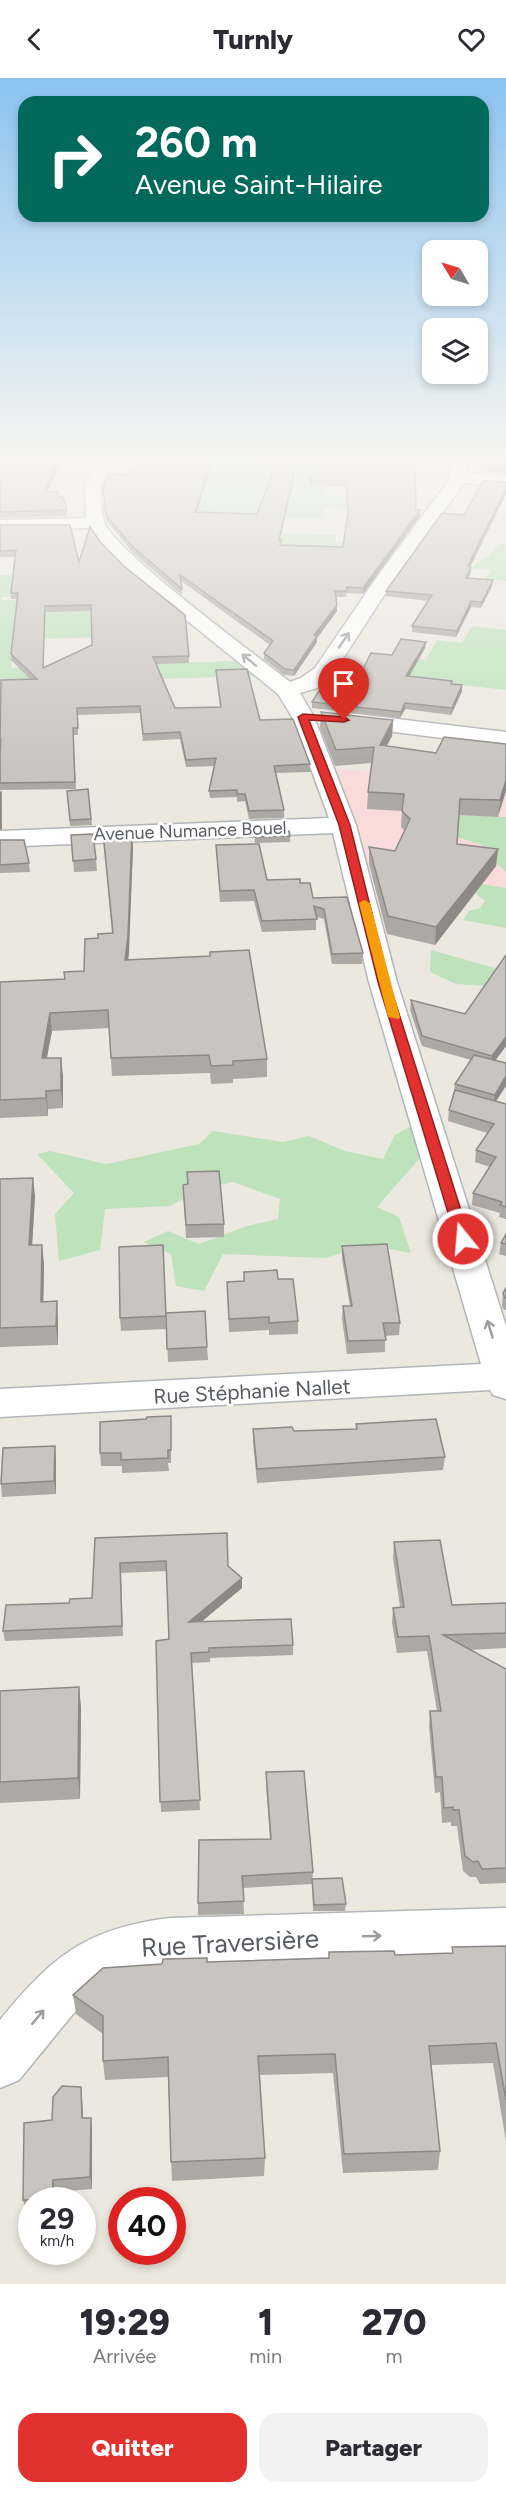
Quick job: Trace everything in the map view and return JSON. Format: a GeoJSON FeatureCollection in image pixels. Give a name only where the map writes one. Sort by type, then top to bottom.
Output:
{"type":"FeatureCollection","features":[{"type":"Feature","properties":{"kind":"street"},"geometry":{"type":"LineString","coordinates":[[127,563],[287,690],[303,717],[344,825],[383,982],[505,1380]]}},
{"type":"Feature","properties":{"kind":"street"},"geometry":{"type":"LineString","coordinates":[[287,690],[309,683],[323,672],[396,563]]}},
{"type":"Feature","properties":{"kind":"street"},"geometry":{"type":"LineString","coordinates":[[303,717],[506,739]]}},
{"type":"Feature","properties":{"kind":"street","name":"Avenue Numance Bouel"},"geometry":{"type":"LineString","coordinates":[[0,839],[344,825]]}},
{"type":"Feature","properties":{"kind":"street","name":"Rue Stéphanie Nallet"},"geometry":{"type":"LineString","coordinates":[[0,1403],[505,1380]]}},
{"type":"Feature","properties":{"kind":"street","name":"Rue Traversière"},"geometry":{"type":"LineString","coordinates":[[0,2061],[54,1998],[91,1964],[124,1949],[170,1942],[506,1932]]}},
{"type":"Feature","properties":{"kind":"shaded area"},"geometry":{"type":"Polygon","coordinates":[[[335,769],[506,781],[506,888],[368,870],[356,825],[335,769]]]}},
{"type":"Feature","properties":{"kind":"green space"},"geometry":{"type":"Polygon","coordinates":[[[477,563],[506,563],[506,581],[485,579],[491,570],[469,568],[477,563]]]}},
{"type":"Feature","properties":{"kind":"green space"},"geometry":{"type":"Polygon","coordinates":[[[71,574],[31,597],[1,597],[1,600],[55,600],[101,610],[97,637],[14,640],[11,668],[234,661],[254,676],[0,684],[0,575],[71,574]]]}},
{"type":"Feature","properties":{"kind":"green space"},"geometry":{"type":"Polygon","coordinates":[[[472,626],[506,630],[506,690],[401,678],[412,658],[426,660],[437,640],[462,643],[472,626]]]}},
{"type":"Feature","properties":{"kind":"green space"},"geometry":{"type":"Polygon","coordinates":[[[458,815],[506,817],[506,872],[487,855],[480,855],[484,846],[457,837],[458,815]]]}},
{"type":"Feature","properties":{"kind":"green space"},"geometry":{"type":"Polygon","coordinates":[[[481,884],[506,888],[506,928],[463,920],[469,911],[480,908],[485,901],[476,894],[481,884]]]}},
{"type":"Feature","properties":{"kind":"green space"},"geometry":{"type":"Polygon","coordinates":[[[431,950],[506,971],[491,986],[456,984],[430,972],[431,950]]]}},
{"type":"Feature","properties":{"kind":"green space"},"geometry":{"type":"Polygon","coordinates":[[[411,1126],[427,1150],[377,1207],[399,1217],[411,1253],[369,1245],[325,1258],[223,1254],[204,1291],[176,1286],[171,1254],[144,1242],[168,1231],[199,1244],[247,1226],[278,1219],[280,1199],[233,1182],[200,1190],[170,1206],[105,1209],[100,1250],[59,1261],[55,1214],[74,1193],[37,1154],[50,1151],[106,1164],[199,1144],[213,1131],[283,1142],[309,1136],[345,1151],[383,1159],[395,1135],[411,1126]]]}},
{"type":"Feature","properties":{"kind":"building"},"geometry":{"type":"Polygon","coordinates":[[[14,563],[121,563],[185,615],[189,656],[153,657],[175,708],[221,707],[216,670],[247,669],[260,720],[293,719],[310,764],[274,766],[284,810],[249,811],[245,794],[237,794],[237,790],[209,791],[216,758],[186,760],[180,732],[143,734],[140,706],[77,708],[78,728],[73,728],[75,782],[0,783],[1,680],[37,679],[11,654],[18,593],[11,593],[14,563]],[[91,605],[45,606],[43,668],[92,645],[91,605]]]}},
{"type":"Feature","properties":{"kind":"building"},"geometry":{"type":"Polygon","coordinates":[[[152,563],[381,563],[363,588],[347,587],[346,591],[335,591],[337,605],[314,635],[317,636],[294,670],[285,669],[264,653],[273,641],[180,575],[182,589],[152,563]]]}},
{"type":"Feature","properties":{"kind":"building"},"geometry":{"type":"Polygon","coordinates":[[[406,563],[469,563],[471,568],[466,578],[493,580],[482,602],[471,601],[457,631],[412,626],[432,595],[386,591],[406,563]]]}},
{"type":"Feature","properties":{"kind":"building"},"geometry":{"type":"Polygon","coordinates":[[[401,639],[426,642],[406,676],[452,681],[451,684],[462,685],[452,708],[405,703],[401,712],[312,702],[328,677],[357,681],[371,653],[392,655],[401,639]]]}},
{"type":"Feature","properties":{"kind":"building"},"geometry":{"type":"Polygon","coordinates":[[[321,712],[393,720],[380,745],[436,753],[444,737],[506,744],[506,780],[500,800],[460,799],[457,844],[498,849],[436,927],[388,916],[369,847],[395,851],[410,819],[402,811],[404,794],[368,792],[374,747],[336,750],[321,712]]]}},
{"type":"Feature","properties":{"kind":"building"},"geometry":{"type":"Polygon","coordinates":[[[88,789],[91,819],[70,820],[67,791],[88,789]]]}},
{"type":"Feature","properties":{"kind":"building"},"geometry":{"type":"Polygon","coordinates":[[[0,793],[1,820],[0,821],[0,793]]]}},
{"type":"Feature","properties":{"kind":"building"},"geometry":{"type":"Polygon","coordinates":[[[289,831],[290,836],[255,837],[254,833],[289,831]]]}},
{"type":"Feature","properties":{"kind":"building"},"geometry":{"type":"Polygon","coordinates":[[[132,832],[125,960],[210,956],[210,952],[249,950],[267,1059],[233,1061],[233,1065],[211,1066],[209,1055],[111,1058],[108,1010],[50,1013],[42,1058],[61,1058],[61,1090],[46,1091],[46,1098],[0,1100],[0,982],[65,979],[64,972],[84,971],[85,939],[98,938],[98,934],[113,933],[103,833],[132,832]]]}},
{"type":"Feature","properties":{"kind":"building"},"geometry":{"type":"Polygon","coordinates":[[[93,834],[96,859],[73,861],[71,835],[93,834]]]}},
{"type":"Feature","properties":{"kind":"building"},"geometry":{"type":"Polygon","coordinates":[[[0,840],[24,840],[29,863],[0,865],[0,840]]]}},
{"type":"Feature","properties":{"kind":"building"},"geometry":{"type":"Polygon","coordinates":[[[259,844],[267,880],[300,879],[300,883],[310,883],[313,898],[347,897],[363,953],[332,954],[324,909],[314,906],[317,919],[262,921],[254,890],[220,891],[216,845],[259,844]]]}},
{"type":"Feature","properties":{"kind":"building"},"geometry":{"type":"Polygon","coordinates":[[[506,955],[506,1037],[492,1056],[422,1036],[411,1000],[465,1014],[506,955]]]}},
{"type":"Feature","properties":{"kind":"building"},"geometry":{"type":"Polygon","coordinates":[[[474,1055],[506,1063],[506,1076],[495,1095],[455,1084],[474,1055]]]}},
{"type":"Feature","properties":{"kind":"building"},"geometry":{"type":"Polygon","coordinates":[[[455,1090],[506,1104],[506,1207],[500,1205],[502,1202],[473,1193],[496,1157],[476,1150],[494,1124],[449,1110],[455,1090]]]}},
{"type":"Feature","properties":{"kind":"building"},"geometry":{"type":"Polygon","coordinates":[[[219,1171],[224,1224],[186,1225],[183,1185],[188,1184],[187,1172],[219,1171]]]}},
{"type":"Feature","properties":{"kind":"building"},"geometry":{"type":"Polygon","coordinates":[[[33,1178],[29,1245],[42,1245],[41,1302],[57,1301],[56,1326],[0,1328],[0,1179],[33,1178]]]}},
{"type":"Feature","properties":{"kind":"building"},"geometry":{"type":"Polygon","coordinates":[[[506,1234],[506,1244],[501,1243],[506,1234]]]}},
{"type":"Feature","properties":{"kind":"building"},"geometry":{"type":"Polygon","coordinates":[[[387,1244],[400,1323],[383,1323],[386,1340],[348,1341],[343,1306],[352,1306],[342,1246],[387,1244]]]}},
{"type":"Feature","properties":{"kind":"building"},"geometry":{"type":"Polygon","coordinates":[[[163,1245],[166,1316],[120,1318],[119,1247],[163,1245]]]}},
{"type":"Feature","properties":{"kind":"building"},"geometry":{"type":"Polygon","coordinates":[[[277,1270],[278,1279],[293,1279],[298,1321],[269,1323],[269,1317],[229,1319],[227,1282],[244,1281],[244,1272],[277,1270]]]}},
{"type":"Feature","properties":{"kind":"building"},"geometry":{"type":"Polygon","coordinates":[[[205,1311],[207,1347],[167,1349],[166,1313],[205,1311]]]}},
{"type":"Feature","properties":{"kind":"building"},"geometry":{"type":"Polygon","coordinates":[[[171,1416],[171,1450],[168,1450],[168,1458],[121,1460],[121,1453],[100,1453],[100,1422],[171,1416]]]}},
{"type":"Feature","properties":{"kind":"building"},"geometry":{"type":"Polygon","coordinates":[[[436,1419],[445,1457],[257,1469],[253,1429],[292,1427],[294,1431],[357,1429],[356,1424],[436,1419]]]}},
{"type":"Feature","properties":{"kind":"building"},"geometry":{"type":"Polygon","coordinates":[[[55,1446],[54,1481],[1,1484],[3,1448],[55,1446]]]}},
{"type":"Feature","properties":{"kind":"building"},"geometry":{"type":"Polygon","coordinates":[[[227,1533],[228,1566],[242,1578],[189,1622],[291,1619],[293,1645],[209,1648],[209,1652],[191,1653],[200,1800],[160,1802],[156,1641],[169,1639],[166,1561],[120,1563],[122,1626],[3,1631],[6,1605],[69,1603],[70,1599],[92,1598],[95,1538],[227,1533]]]}},
{"type":"Feature","properties":{"kind":"building"},"geometry":{"type":"Polygon","coordinates":[[[440,1540],[452,1605],[506,1603],[506,1633],[443,1635],[506,1669],[506,1868],[482,1869],[478,1861],[473,1862],[465,1856],[459,1810],[453,1810],[453,1807],[444,1808],[442,1777],[436,1777],[430,1711],[441,1711],[429,1636],[398,1637],[393,1608],[404,1607],[394,1542],[440,1540]]]}},
{"type":"Feature","properties":{"kind":"building"},"geometry":{"type":"Polygon","coordinates":[[[79,1687],[78,1778],[0,1782],[0,1691],[79,1687]]]}},
{"type":"Feature","properties":{"kind":"building"},"geometry":{"type":"Polygon","coordinates":[[[304,1771],[313,1872],[242,1876],[244,1901],[198,1903],[199,1840],[271,1839],[266,1772],[304,1771]]]}},
{"type":"Feature","properties":{"kind":"building"},"geometry":{"type":"Polygon","coordinates":[[[342,1878],[346,1904],[314,1905],[312,1879],[342,1878]]]}},
{"type":"Feature","properties":{"kind":"building"},"geometry":{"type":"Polygon","coordinates":[[[506,1946],[506,2100],[496,2043],[429,2046],[440,2151],[344,2154],[335,2054],[258,2056],[265,2158],[171,2162],[168,2057],[103,2061],[103,2016],[73,1995],[103,1968],[162,1964],[163,1959],[207,1958],[207,1962],[329,1958],[329,1952],[394,1951],[395,1955],[453,1953],[452,1947],[506,1946]]]}},
{"type":"Feature","properties":{"kind":"building"},"geometry":{"type":"Polygon","coordinates":[[[62,2086],[81,2087],[82,2118],[91,2118],[90,2177],[53,2180],[53,2187],[23,2187],[24,2123],[52,2120],[53,2097],[62,2086]]]}},
{"type":"Feature","properties":{"kind":"slow traffic"},"geometry":{"type":"LineString","coordinates":[[364,903],[394,1017]]}},
{"type":"Feature","properties":{"kind":"route"},"geometry":{"type":"LineString","coordinates":[[344,720],[303,717],[344,825],[383,982],[463,1239]]}}]}
